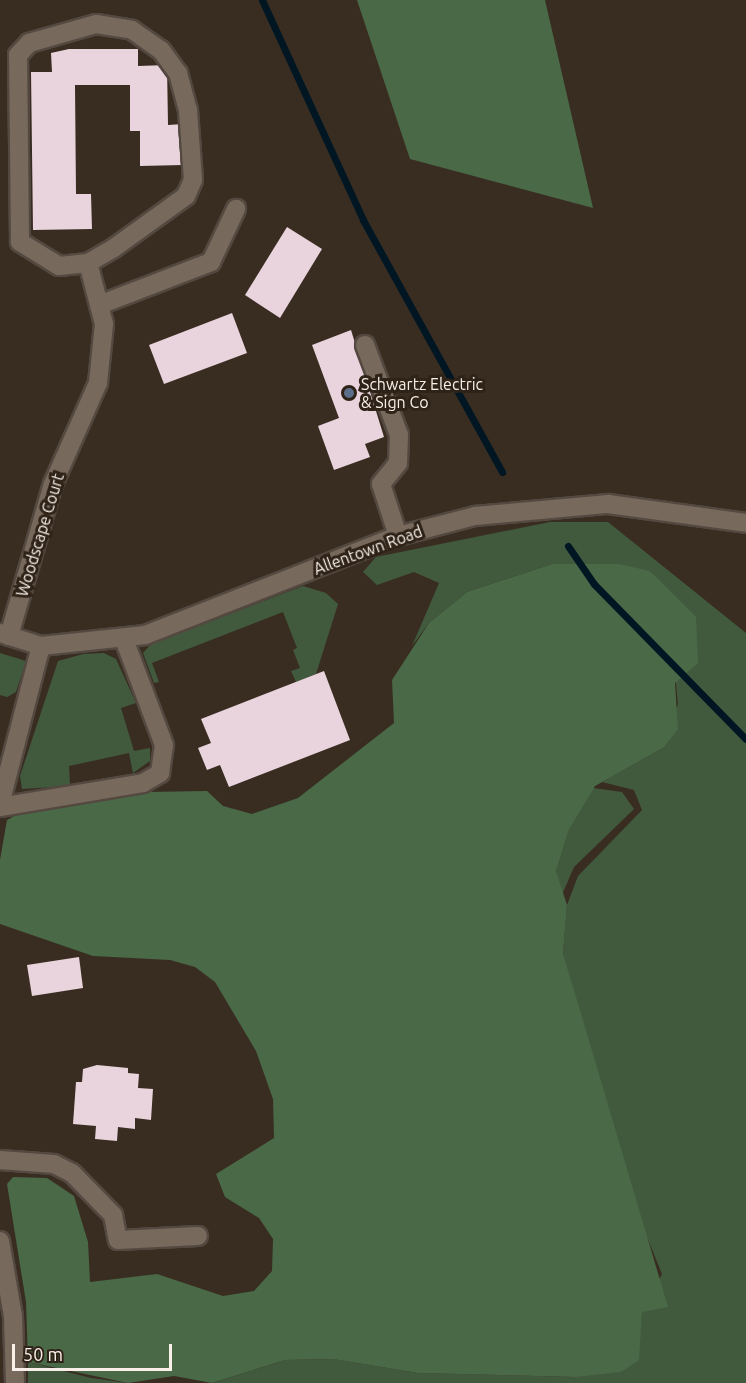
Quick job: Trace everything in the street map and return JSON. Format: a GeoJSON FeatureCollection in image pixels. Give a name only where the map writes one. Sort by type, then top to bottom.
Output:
{"type":"FeatureCollection","features":[{"type":"Feature","properties":{"kind":"street"},"geometry":{"type":"LineString","coordinates":[[96,24],[132,30],[161,50],[178,73],[188,110],[193,180],[186,196],[88,263],[59,266],[20,242],[16,74],[18,55],[29,43],[96,24]]}},
{"type":"Feature","properties":{"kind":"street"},"geometry":{"type":"LineString","coordinates":[[99,305],[211,262],[236,209]]}},
{"type":"Feature","properties":{"kind":"street","name":"Woodscape Court"},"geometry":{"type":"LineString","coordinates":[[5,634],[52,484],[98,383],[104,324],[88,263]]}},
{"type":"Feature","properties":{"kind":"street"},"geometry":{"type":"LineString","coordinates":[[364,345],[399,435],[398,463],[381,484],[398,536]]}},
{"type":"Feature","properties":{"kind":"street","name":"Allentown Road"},"geometry":{"type":"LineString","coordinates":[[5,634],[41,646],[124,639],[398,536],[475,516],[561,504],[686,512],[746,523]]}},
{"type":"Feature","properties":{"kind":"street"},"geometry":{"type":"LineString","coordinates":[[41,646],[0,806],[144,783],[160,773],[164,745],[124,639]]}},
{"type":"Feature","properties":{"kind":"street"},"geometry":{"type":"LineString","coordinates":[[0,1160],[54,1164],[72,1173],[113,1215],[118,1240],[198,1236]]}},
{"type":"Feature","properties":{"kind":"street"},"geometry":{"type":"LineString","coordinates":[[0,1241],[13,1316],[15,1383]]}},
{"type":"Feature","properties":{"kind":"green space"},"geometry":{"type":"Polygon","coordinates":[[[357,0],[545,0],[593,208],[410,159],[357,0]]]}},
{"type":"Feature","properties":{"kind":"green space"},"geometry":{"type":"Polygon","coordinates":[[[550,522],[608,522],[746,633],[746,1383],[213,1383],[285,1360],[333,1359],[418,1373],[575,1377],[640,1332],[642,1311],[662,1274],[636,1210],[563,953],[567,905],[578,876],[642,810],[634,790],[602,782],[663,748],[678,704],[667,590],[650,571],[552,564],[467,592],[429,623],[412,646],[439,583],[414,572],[377,585],[363,572],[376,557],[550,522]]]}},
{"type":"Feature","properties":{"kind":"green space"},"geometry":{"type":"Polygon","coordinates":[[[552,564],[619,564],[650,571],[696,617],[698,663],[675,683],[678,729],[663,748],[595,786],[569,830],[556,871],[567,905],[563,953],[668,1307],[642,1312],[639,1360],[621,1372],[575,1377],[418,1373],[333,1359],[285,1360],[212,1383],[174,1376],[128,1383],[28,1362],[26,1302],[7,1184],[13,1177],[47,1178],[74,1196],[88,1242],[90,1282],[157,1274],[223,1296],[254,1291],[272,1271],[273,1239],[259,1218],[225,1197],[216,1174],[274,1138],[273,1099],[256,1051],[215,982],[195,967],[170,960],[93,956],[0,924],[0,860],[7,820],[27,809],[146,792],[207,791],[223,806],[252,814],[298,798],[394,723],[392,680],[429,623],[467,592],[552,564]]]}},
{"type":"Feature","properties":{"kind":"green space"},"geometry":{"type":"Polygon","coordinates":[[[303,586],[326,593],[338,604],[316,674],[296,682],[291,671],[300,668],[293,650],[297,648],[283,612],[152,663],[159,682],[154,683],[143,653],[151,644],[303,586]]]}},
{"type":"Feature","properties":{"kind":"green space"},"geometry":{"type":"Polygon","coordinates":[[[0,653],[26,661],[16,692],[7,697],[0,695],[0,653]]]}},
{"type":"Feature","properties":{"kind":"green space"},"geometry":{"type":"Polygon","coordinates":[[[104,653],[116,659],[136,703],[121,708],[134,751],[150,748],[150,761],[133,773],[129,753],[69,766],[70,786],[22,789],[20,776],[58,661],[83,654],[104,653]]]}},
{"type":"Feature","properties":{"kind":"green space"},"geometry":{"type":"Polygon","coordinates":[[[593,788],[622,792],[634,809],[574,867],[561,897],[556,871],[569,830],[593,788]]]}},
{"type":"Feature","properties":{"kind":"green space"},"geometry":{"type":"Polygon","coordinates":[[[28,1362],[91,1378],[128,1383],[28,1383],[28,1362]]]}},
{"type":"Feature","properties":{"kind":"building"},"geometry":{"type":"Polygon","coordinates":[[[69,49],[138,49],[138,66],[167,65],[168,125],[183,124],[183,165],[140,166],[140,131],[130,131],[130,85],[75,85],[76,194],[91,194],[92,229],[33,230],[31,72],[52,72],[51,53],[69,49]]]}},
{"type":"Feature","properties":{"kind":"building"},"geometry":{"type":"Polygon","coordinates":[[[287,227],[322,249],[280,318],[245,295],[287,227]]]}},
{"type":"Feature","properties":{"kind":"building"},"geometry":{"type":"Polygon","coordinates":[[[232,313],[247,353],[164,384],[149,345],[232,313]]]}},
{"type":"Feature","properties":{"kind":"building"},"geometry":{"type":"Polygon","coordinates":[[[351,330],[384,437],[365,444],[370,457],[334,470],[318,426],[339,418],[312,345],[351,330]]]}},
{"type":"Feature","properties":{"kind":"building"},"geometry":{"type":"Polygon","coordinates":[[[324,671],[350,740],[229,787],[220,765],[207,770],[198,748],[211,743],[201,719],[324,671]]]}},
{"type":"Feature","properties":{"kind":"building"},"geometry":{"type":"Polygon","coordinates":[[[79,957],[83,988],[32,996],[27,965],[79,957]]]}},
{"type":"Feature","properties":{"kind":"building"},"geometry":{"type":"Polygon","coordinates":[[[97,1065],[128,1068],[128,1073],[139,1074],[138,1088],[153,1089],[151,1120],[135,1118],[135,1129],[118,1127],[117,1141],[95,1139],[96,1126],[73,1124],[76,1082],[82,1082],[83,1069],[97,1065]]]}},
{"type":"Feature","properties":{"kind":"waterway"},"geometry":{"type":"LineString","coordinates":[[262,0],[363,220],[502,472]]}},
{"type":"Feature","properties":{"kind":"waterway"},"geometry":{"type":"LineString","coordinates":[[568,546],[594,584],[746,739]]}},
{"type":"Feature","properties":{"kind":"place","name":"Schwartz Electric & Sign Co"},"geometry":{"type":"Point","coordinates":[349,393]}}]}
